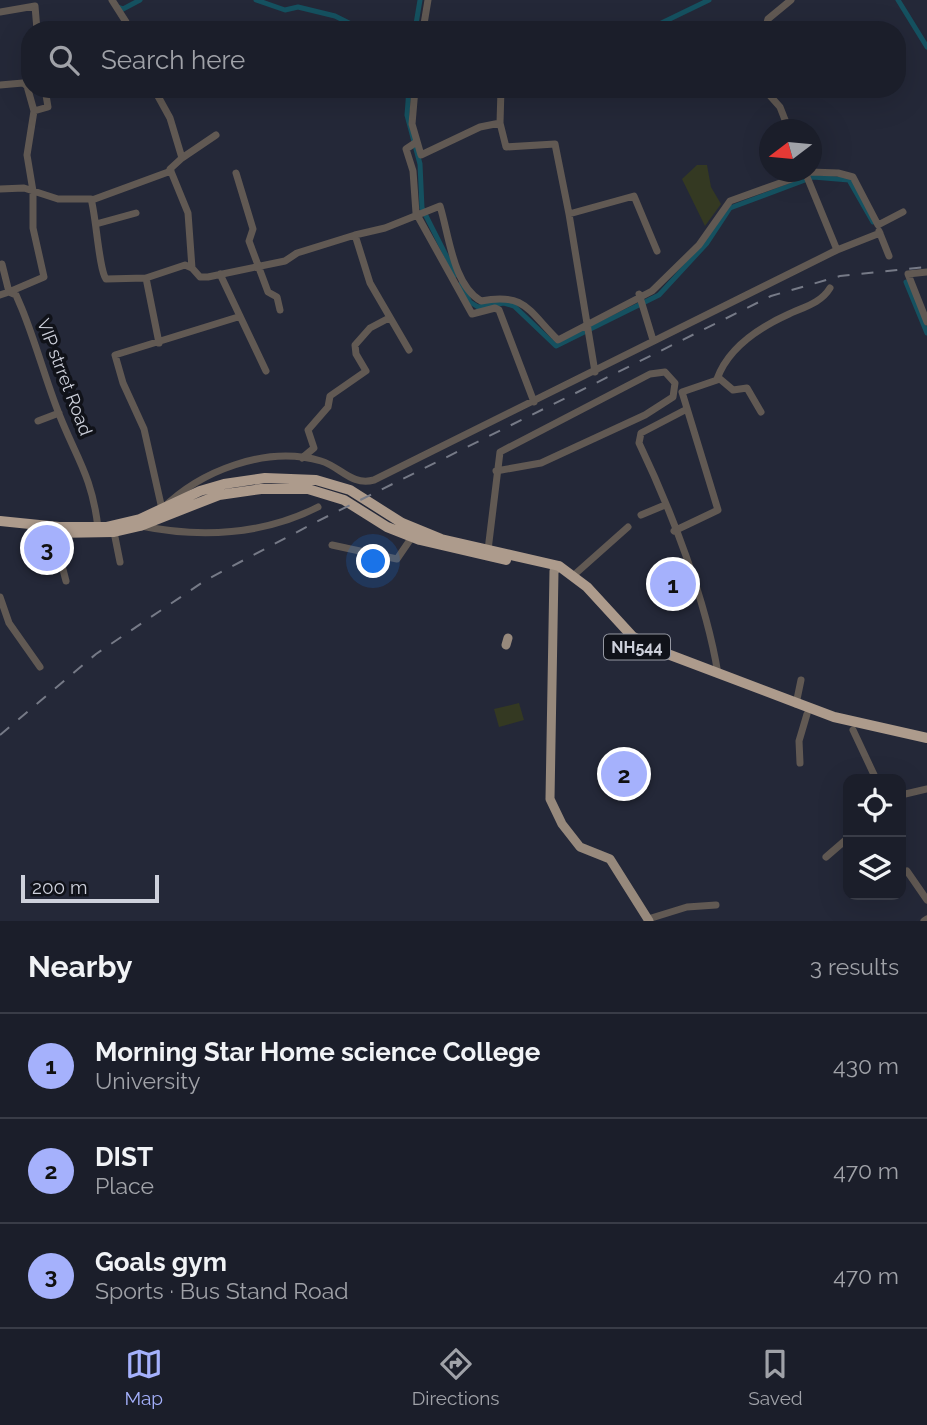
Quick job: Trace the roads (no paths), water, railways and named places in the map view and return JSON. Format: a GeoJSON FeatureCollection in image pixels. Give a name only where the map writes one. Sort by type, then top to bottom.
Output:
{"type":"FeatureCollection","features":[{"type":"Feature","properties":{"kind":"highway","name":"NH544"},"geometry":{"type":"LineString","coordinates":[[0,521],[58,530],[122,525],[243,480],[296,478],[336,484],[412,537],[457,551],[557,569],[570,579],[617,631],[641,650],[853,730],[927,744]]}},
{"type":"Feature","properties":{"kind":"highway","name":"NH544"},"geometry":{"type":"LineString","coordinates":[[0,527],[114,533],[140,526],[202,495]]}},
{"type":"Feature","properties":{"kind":"highway","name":"NH544"},"geometry":{"type":"LineString","coordinates":[[399,527],[574,575],[632,636],[657,650],[796,704],[859,724],[927,738]]}},
{"type":"Feature","properties":{"kind":"main road"},"geometry":{"type":"LineString","coordinates":[[557,569],[550,799],[562,824],[580,847],[610,859],[648,920]]}},
{"type":"Feature","properties":{"kind":"street"},"geometry":{"type":"LineString","coordinates":[[112,0],[125,21]]}},
{"type":"Feature","properties":{"kind":"street"},"geometry":{"type":"LineString","coordinates":[[424,21],[428,0]]}},
{"type":"Feature","properties":{"kind":"street"},"geometry":{"type":"LineString","coordinates":[[767,21],[791,0]]}},
{"type":"Feature","properties":{"kind":"street"},"geometry":{"type":"LineString","coordinates":[[0,12],[35,6],[36,21]]}},
{"type":"Feature","properties":{"kind":"street"},"geometry":{"type":"LineString","coordinates":[[0,85],[21,83]]}},
{"type":"Feature","properties":{"kind":"street"},"geometry":{"type":"LineString","coordinates":[[0,295],[44,277],[33,228],[33,191],[27,155],[34,111],[30,98]]}},
{"type":"Feature","properties":{"kind":"street"},"geometry":{"type":"LineString","coordinates":[[34,111],[48,107],[46,98]]}},
{"type":"Feature","properties":{"kind":"street"},"geometry":{"type":"LineString","coordinates":[[160,98],[170,118],[182,158]]}},
{"type":"Feature","properties":{"kind":"street"},"geometry":{"type":"LineString","coordinates":[[414,98],[413,145],[421,155],[480,127],[500,123]]}},
{"type":"Feature","properties":{"kind":"street"},"geometry":{"type":"LineString","coordinates":[[501,98],[500,123],[506,147],[555,144],[595,372]]}},
{"type":"Feature","properties":{"kind":"street"},"geometry":{"type":"LineString","coordinates":[[772,98],[780,107],[785,119]]}},
{"type":"Feature","properties":{"kind":"street"},"geometry":{"type":"LineString","coordinates":[[0,190],[33,191],[58,199],[92,200],[171,171],[182,158],[216,135]]}},
{"type":"Feature","properties":{"kind":"street"},"geometry":{"type":"LineString","coordinates":[[413,145],[407,149],[413,170],[417,215],[472,314],[495,308],[499,310],[534,402]]}},
{"type":"Feature","properties":{"kind":"street"},"geometry":{"type":"LineString","coordinates":[[171,171],[188,213],[192,268]]}},
{"type":"Feature","properties":{"kind":"street"},"geometry":{"type":"LineString","coordinates":[[822,172],[853,177],[889,256]]}},
{"type":"Feature","properties":{"kind":"street"},"geometry":{"type":"LineString","coordinates":[[236,173],[253,229],[249,242],[261,267],[268,292],[277,298],[280,310]]}},
{"type":"Feature","properties":{"kind":"street"},"geometry":{"type":"LineString","coordinates":[[92,200],[106,279],[146,278],[186,265],[200,277],[261,267],[285,261],[297,253],[385,228],[440,206],[460,274],[478,300],[514,299],[539,319],[558,340],[586,327],[639,294],[652,291],[693,251],[727,203],[780,182]]}},
{"type":"Feature","properties":{"kind":"street"},"geometry":{"type":"LineString","coordinates":[[809,182],[837,250]]}},
{"type":"Feature","properties":{"kind":"street"},"geometry":{"type":"LineString","coordinates":[[569,214],[634,196],[657,251]]}},
{"type":"Feature","properties":{"kind":"street"},"geometry":{"type":"LineString","coordinates":[[238,317],[159,343],[117,353],[115,358],[144,429],[162,509],[190,484],[228,467],[252,461],[321,461],[363,483],[595,372],[653,340],[879,229],[903,212]]}},
{"type":"Feature","properties":{"kind":"street"},"geometry":{"type":"LineString","coordinates":[[96,224],[136,213]]}},
{"type":"Feature","properties":{"kind":"street"},"geometry":{"type":"LineString","coordinates":[[355,235],[364,268],[389,318],[409,349]]}},
{"type":"Feature","properties":{"kind":"street","name":"VIP strret Road"},"geometry":{"type":"LineString","coordinates":[[2,264],[9,292],[16,295],[28,322],[59,413],[85,468],[94,497],[98,527]]}},
{"type":"Feature","properties":{"kind":"street"},"geometry":{"type":"LineString","coordinates":[[927,272],[908,274],[927,322]]}},
{"type":"Feature","properties":{"kind":"street"},"geometry":{"type":"LineString","coordinates":[[219,274],[266,371]]}},
{"type":"Feature","properties":{"kind":"street"},"geometry":{"type":"LineString","coordinates":[[146,278],[159,343]]}},
{"type":"Feature","properties":{"kind":"street"},"geometry":{"type":"LineString","coordinates":[[674,531],[718,510],[682,392],[717,379],[725,362],[741,345],[779,318],[819,301],[830,288]]}},
{"type":"Feature","properties":{"kind":"street"},"geometry":{"type":"LineString","coordinates":[[639,294],[653,340]]}},
{"type":"Feature","properties":{"kind":"street"},"geometry":{"type":"LineString","coordinates":[[302,459],[314,448],[308,430],[328,407],[330,396],[366,370],[356,354],[355,345],[370,328],[389,318]]}},
{"type":"Feature","properties":{"kind":"street"},"geometry":{"type":"LineString","coordinates":[[488,550],[496,471],[500,452],[650,374],[665,372],[675,383],[673,397],[645,415],[541,463],[496,471]]}},
{"type":"Feature","properties":{"kind":"street"},"geometry":{"type":"LineString","coordinates":[[717,379],[733,390],[747,388],[761,412]]}},
{"type":"Feature","properties":{"kind":"street"},"geometry":{"type":"LineString","coordinates":[[687,408],[641,433],[639,438],[712,641],[718,674]]}},
{"type":"Feature","properties":{"kind":"street"},"geometry":{"type":"LineString","coordinates":[[38,421],[59,413]]}},
{"type":"Feature","properties":{"kind":"street"},"geometry":{"type":"LineString","coordinates":[[641,515],[664,505]]}},
{"type":"Feature","properties":{"kind":"street"},"geometry":{"type":"LineString","coordinates":[[140,526],[231,532],[290,520],[318,507]]}},
{"type":"Feature","properties":{"kind":"street"},"geometry":{"type":"LineString","coordinates":[[574,575],[628,527]]}},
{"type":"Feature","properties":{"kind":"street"},"geometry":{"type":"LineString","coordinates":[[58,530],[56,543],[66,581]]}},
{"type":"Feature","properties":{"kind":"street"},"geometry":{"type":"LineString","coordinates":[[114,533],[120,562]]}},
{"type":"Feature","properties":{"kind":"street"},"geometry":{"type":"LineString","coordinates":[[332,545],[397,559],[412,537]]}},
{"type":"Feature","properties":{"kind":"street"},"geometry":{"type":"LineString","coordinates":[[0,597],[9,624],[40,667]]}},
{"type":"Feature","properties":{"kind":"street"},"geometry":{"type":"LineString","coordinates":[[796,704],[801,680]]}},
{"type":"Feature","properties":{"kind":"street"},"geometry":{"type":"LineString","coordinates":[[800,763],[799,741],[807,714]]}},
{"type":"Feature","properties":{"kind":"street"},"geometry":{"type":"LineString","coordinates":[[853,730],[874,774]]}},
{"type":"Feature","properties":{"kind":"street"},"geometry":{"type":"LineString","coordinates":[[906,794],[927,789]]}},
{"type":"Feature","properties":{"kind":"street"},"geometry":{"type":"LineString","coordinates":[[827,857],[843,843]]}},
{"type":"Feature","properties":{"kind":"street"},"geometry":{"type":"LineString","coordinates":[[907,871],[927,900]]}},
{"type":"Feature","properties":{"kind":"street"},"geometry":{"type":"LineString","coordinates":[[648,920],[687,908],[716,905]]}},
{"type":"Feature","properties":{"kind":"waterway"},"geometry":{"type":"LineString","coordinates":[[118,7],[123,9],[140,0]]}},
{"type":"Feature","properties":{"kind":"waterway"},"geometry":{"type":"LineString","coordinates":[[256,0],[285,10],[298,7],[345,21]]}},
{"type":"Feature","properties":{"kind":"waterway"},"geometry":{"type":"LineString","coordinates":[[416,21],[420,0]]}},
{"type":"Feature","properties":{"kind":"waterway"},"geometry":{"type":"LineString","coordinates":[[666,21],[709,0]]}},
{"type":"Feature","properties":{"kind":"waterway"},"geometry":{"type":"LineString","coordinates":[[898,0],[927,47]]}},
{"type":"Feature","properties":{"kind":"waterway"},"geometry":{"type":"LineString","coordinates":[[408,98],[407,115],[420,164],[422,208],[456,275]]}},
{"type":"Feature","properties":{"kind":"waterway"},"geometry":{"type":"LineString","coordinates":[[461,284],[470,302],[478,307],[504,303],[514,306],[556,346],[659,295],[707,243],[730,208],[813,177],[849,180],[873,222]]}},
{"type":"Feature","properties":{"kind":"waterway"},"geometry":{"type":"LineString","coordinates":[[906,282],[927,333]]}},
{"type":"Feature","properties":{"kind":"railway"},"geometry":{"type":"LineString","coordinates":[[0,735],[96,654],[206,580],[316,522],[771,296],[840,276],[927,267]]}},
{"type":"Feature","properties":{"kind":"place","name":"Goals gym"},"geometry":{"type":"Point","coordinates":[47,548]}},
{"type":"Feature","properties":{"kind":"place","name":"Morning Star Home science College"},"geometry":{"type":"Point","coordinates":[673,584]}},
{"type":"Feature","properties":{"kind":"place","name":"DIST"},"geometry":{"type":"Point","coordinates":[624,774]}}]}
